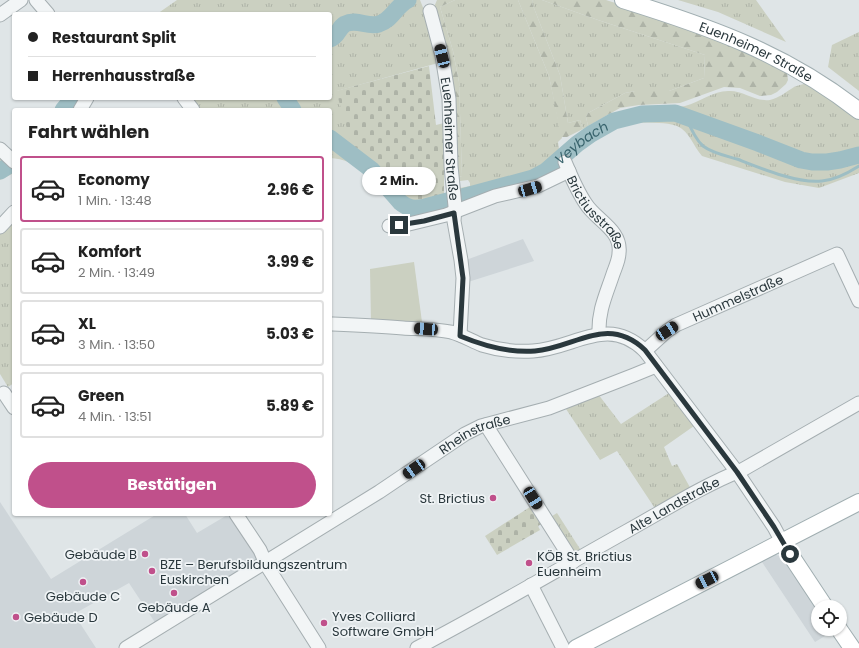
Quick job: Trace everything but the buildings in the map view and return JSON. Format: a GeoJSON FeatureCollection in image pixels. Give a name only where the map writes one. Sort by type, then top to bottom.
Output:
{"type":"FeatureCollection","features":[{"type":"Feature","properties":{"kind":"main road","name":"Euenheimer Straße"},"geometry":{"type":"LineString","coordinates":[[623,0],[698,24],[733,37],[768,53],[818,81],[859,111]]}},
{"type":"Feature","properties":{"kind":"main road"},"geometry":{"type":"LineString","coordinates":[[576,648],[859,502]]}},
{"type":"Feature","properties":{"kind":"main road"},"geometry":{"type":"LineString","coordinates":[[782,542],[820,600]]}},
{"type":"Feature","properties":{"kind":"main road"},"geometry":{"type":"LineString","coordinates":[[844,636],[852,648]]}},
{"type":"Feature","properties":{"kind":"street"},"geometry":{"type":"LineString","coordinates":[[0,15],[21,0]]}},
{"type":"Feature","properties":{"kind":"street"},"geometry":{"type":"LineString","coordinates":[[36,0],[46,12]]}},
{"type":"Feature","properties":{"kind":"street","name":"Euenheimer Straße"},"geometry":{"type":"LineString","coordinates":[[430,11],[442,56],[449,100],[454,204],[463,278],[460,336]]}},
{"type":"Feature","properties":{"kind":"street","name":"Brictiusstraße"},"geometry":{"type":"LineString","coordinates":[[454,204],[538,186],[567,167],[587,206],[612,231],[619,249],[617,262],[599,316],[599,334]]}},
{"type":"Feature","properties":{"kind":"street"},"geometry":{"type":"LineString","coordinates":[[388,226],[424,221],[454,204]]}},
{"type":"Feature","properties":{"kind":"street"},"geometry":{"type":"LineString","coordinates":[[0,227],[12,214]]}},
{"type":"Feature","properties":{"kind":"street","name":"Hummelstraße"},"geometry":{"type":"LineString","coordinates":[[645,350],[676,325],[836,254],[859,301]]}},
{"type":"Feature","properties":{"kind":"street"},"geometry":{"type":"LineString","coordinates":[[332,324],[426,329],[450,332],[493,347],[527,351],[545,349],[599,334],[619,335],[634,342],[645,350],[737,472],[774,527],[782,542]]}},
{"type":"Feature","properties":{"kind":"street","name":"Rheinstraße"},"geometry":{"type":"LineString","coordinates":[[126,648],[379,492],[456,439],[486,424],[549,408],[634,376],[656,366]]}},
{"type":"Feature","properties":{"kind":"street"},"geometry":{"type":"LineString","coordinates":[[6,392],[12,404]]}},
{"type":"Feature","properties":{"kind":"street","name":"Alte Landstraße"},"geometry":{"type":"LineString","coordinates":[[417,648],[678,502],[737,472],[859,403]]}},
{"type":"Feature","properties":{"kind":"street"},"geometry":{"type":"LineString","coordinates":[[486,424],[573,562]]}},
{"type":"Feature","properties":{"kind":"street"},"geometry":{"type":"LineString","coordinates":[[237,516],[260,550],[319,648]]}},
{"type":"Feature","properties":{"kind":"street"},"geometry":{"type":"LineString","coordinates":[[531,585],[564,648]]}},
{"type":"Feature","properties":{"kind":"shaded area"},"geometry":{"type":"Polygon","coordinates":[[[523,239],[534,261],[468,282],[466,260],[523,239]]]}},
{"type":"Feature","properties":{"kind":"shaded area","name":"BZE – Berufsbildungszentrum Euskirchen"},"geometry":{"type":"Polygon","coordinates":[[[0,502],[51,579],[154,516],[186,516],[197,533],[226,516],[230,516],[257,558],[255,562],[156,624],[129,583],[74,614],[96,648],[0,648],[0,502]]]}},
{"type":"Feature","properties":{"kind":"shaded area"},"geometry":{"type":"Polygon","coordinates":[[[776,555],[781,556],[811,601],[811,636],[762,562],[776,555]]]}},
{"type":"Feature","properties":{"kind":"shaded area"},"geometry":{"type":"Polygon","coordinates":[[[811,636],[825,636],[815,642],[811,636]]]}},
{"type":"Feature","properties":{"kind":"green space"},"geometry":{"type":"Polygon","coordinates":[[[177,0],[420,0],[426,15],[438,63],[337,91],[361,147],[401,188],[407,197],[420,202],[448,195],[450,207],[420,214],[404,212],[396,206],[364,171],[348,162],[332,158],[332,108],[196,108],[190,100],[332,100],[332,12],[160,12],[177,0]]]}},
{"type":"Feature","properties":{"kind":"green space"},"geometry":{"type":"Polygon","coordinates":[[[437,0],[455,0],[440,7],[453,51],[459,82],[462,176],[458,177],[434,7],[437,0]]]}},
{"type":"Feature","properties":{"kind":"green space"},"geometry":{"type":"Polygon","coordinates":[[[455,0],[518,0],[549,76],[562,138],[558,142],[558,150],[561,154],[563,166],[554,174],[460,205],[460,188],[470,186],[470,183],[468,180],[460,181],[458,177],[462,176],[459,82],[453,51],[440,7],[455,0]]]}},
{"type":"Feature","properties":{"kind":"green space"},"geometry":{"type":"Polygon","coordinates":[[[518,0],[533,0],[532,3],[560,75],[568,123],[580,120],[583,129],[567,137],[561,137],[549,76],[518,0]]]}},
{"type":"Feature","properties":{"kind":"green space"},"geometry":{"type":"Polygon","coordinates":[[[533,0],[542,0],[705,55],[704,78],[669,91],[635,91],[625,93],[588,113],[586,117],[588,126],[583,129],[580,120],[568,123],[560,75],[532,3],[533,0]]]}},
{"type":"Feature","properties":{"kind":"green space"},"geometry":{"type":"Polygon","coordinates":[[[542,0],[606,0],[659,17],[720,38],[787,73],[788,80],[786,84],[777,92],[771,95],[760,96],[740,88],[724,87],[680,103],[639,105],[620,108],[588,126],[586,117],[588,113],[625,93],[635,91],[669,91],[704,78],[705,55],[542,0]]]}},
{"type":"Feature","properties":{"kind":"green space"},"geometry":{"type":"Polygon","coordinates":[[[678,0],[756,0],[786,42],[718,12],[678,0]]]}},
{"type":"Feature","properties":{"kind":"green space"},"geometry":{"type":"Polygon","coordinates":[[[859,32],[859,91],[828,67],[832,45],[859,32]]]}},
{"type":"Feature","properties":{"kind":"green space"},"geometry":{"type":"Polygon","coordinates":[[[429,66],[436,125],[444,123],[444,195],[420,202],[413,202],[361,148],[353,149],[336,91],[429,66]]]}},
{"type":"Feature","properties":{"kind":"green space"},"geometry":{"type":"Polygon","coordinates":[[[808,83],[859,118],[859,173],[819,188],[785,182],[702,156],[685,132],[677,126],[666,123],[638,123],[618,127],[587,143],[568,158],[568,155],[592,136],[609,126],[638,117],[637,113],[608,123],[566,150],[564,149],[567,143],[572,139],[610,117],[627,110],[685,106],[722,91],[739,92],[759,99],[770,100],[794,87],[808,83]]]}},
{"type":"Feature","properties":{"kind":"green space"},"geometry":{"type":"Polygon","coordinates":[[[0,155],[12,166],[12,174],[0,180],[0,155]]]}},
{"type":"Feature","properties":{"kind":"green space"},"geometry":{"type":"Polygon","coordinates":[[[12,219],[12,384],[8,387],[0,374],[0,234],[12,219]]]}},
{"type":"Feature","properties":{"kind":"green space"},"geometry":{"type":"Polygon","coordinates":[[[414,262],[422,322],[371,322],[370,269],[414,262]]]}},
{"type":"Feature","properties":{"kind":"green space"},"geometry":{"type":"Polygon","coordinates":[[[669,393],[694,426],[664,447],[672,466],[677,464],[692,491],[656,510],[617,451],[600,460],[564,406],[598,394],[621,424],[669,393]]]}},
{"type":"Feature","properties":{"kind":"green space"},"geometry":{"type":"Polygon","coordinates":[[[533,505],[545,522],[538,526],[540,530],[497,555],[485,536],[533,505]]]}},
{"type":"Feature","properties":{"kind":"green space"},"geometry":{"type":"Polygon","coordinates":[[[557,513],[582,552],[575,555],[549,518],[557,513]]]}},
{"type":"Feature","properties":{"kind":"waterway"},"geometry":{"type":"LineString","coordinates":[[332,38],[345,24],[349,22],[358,22],[371,25],[383,22],[408,0]]}},
{"type":"Feature","properties":{"kind":"waterway","name":"Veybach"},"geometry":{"type":"LineString","coordinates":[[65,108],[71,100]]}},
{"type":"Feature","properties":{"kind":"waterway","name":"Veybach"},"geometry":{"type":"LineString","coordinates":[[286,100],[292,108]]}},
{"type":"Feature","properties":{"kind":"waterway","name":"Veybach"},"geometry":{"type":"LineString","coordinates":[[332,140],[372,170],[400,202],[406,206],[415,208],[425,207],[533,178],[546,171],[591,134],[614,121],[642,114],[675,113],[801,160],[827,162],[859,155]]}},
{"type":"Feature","properties":{"kind":"waterway"},"geometry":{"type":"LineString","coordinates":[[686,117],[691,129],[700,143],[711,151],[791,178],[822,181],[841,176],[859,166]]}},
{"type":"Feature","properties":{"kind":"waterway","name":"Veybach"},"geometry":{"type":"LineString","coordinates":[[0,171],[12,163]]}},
{"type":"Feature","properties":{"kind":"place","name":"St. Brictius"},"geometry":{"type":"Point","coordinates":[493,498]}},
{"type":"Feature","properties":{"kind":"place","name":"Gebäude B"},"geometry":{"type":"Point","coordinates":[145,554]}},
{"type":"Feature","properties":{"kind":"place","name":"KÖB St. Brictius Euenheim"},"geometry":{"type":"Point","coordinates":[529,563]}},
{"type":"Feature","properties":{"kind":"place","name":"BZE – Berufsbildungszentrum Euskirchen"},"geometry":{"type":"Point","coordinates":[152,571]}},
{"type":"Feature","properties":{"kind":"place","name":"Gebäude C"},"geometry":{"type":"Point","coordinates":[83,582]}},
{"type":"Feature","properties":{"kind":"place","name":"Gebäude A"},"geometry":{"type":"Point","coordinates":[174,593]}},
{"type":"Feature","properties":{"kind":"place","name":"Gebäude D"},"geometry":{"type":"Point","coordinates":[16,617]}},
{"type":"Feature","properties":{"kind":"place","name":"Yves Colliard Software GmbH"},"geometry":{"type":"Point","coordinates":[324,623]}},
{"type":"Feature","properties":{"kind":"route"},"geometry":{"type":"LineString","coordinates":[[399,225],[424,221],[454,213],[463,278],[460,336],[483,345],[493,347],[518,351],[536,351],[592,335],[609,334],[619,335],[626,338],[645,350],[684,404],[737,472],[774,527],[790,554]]}}]}
